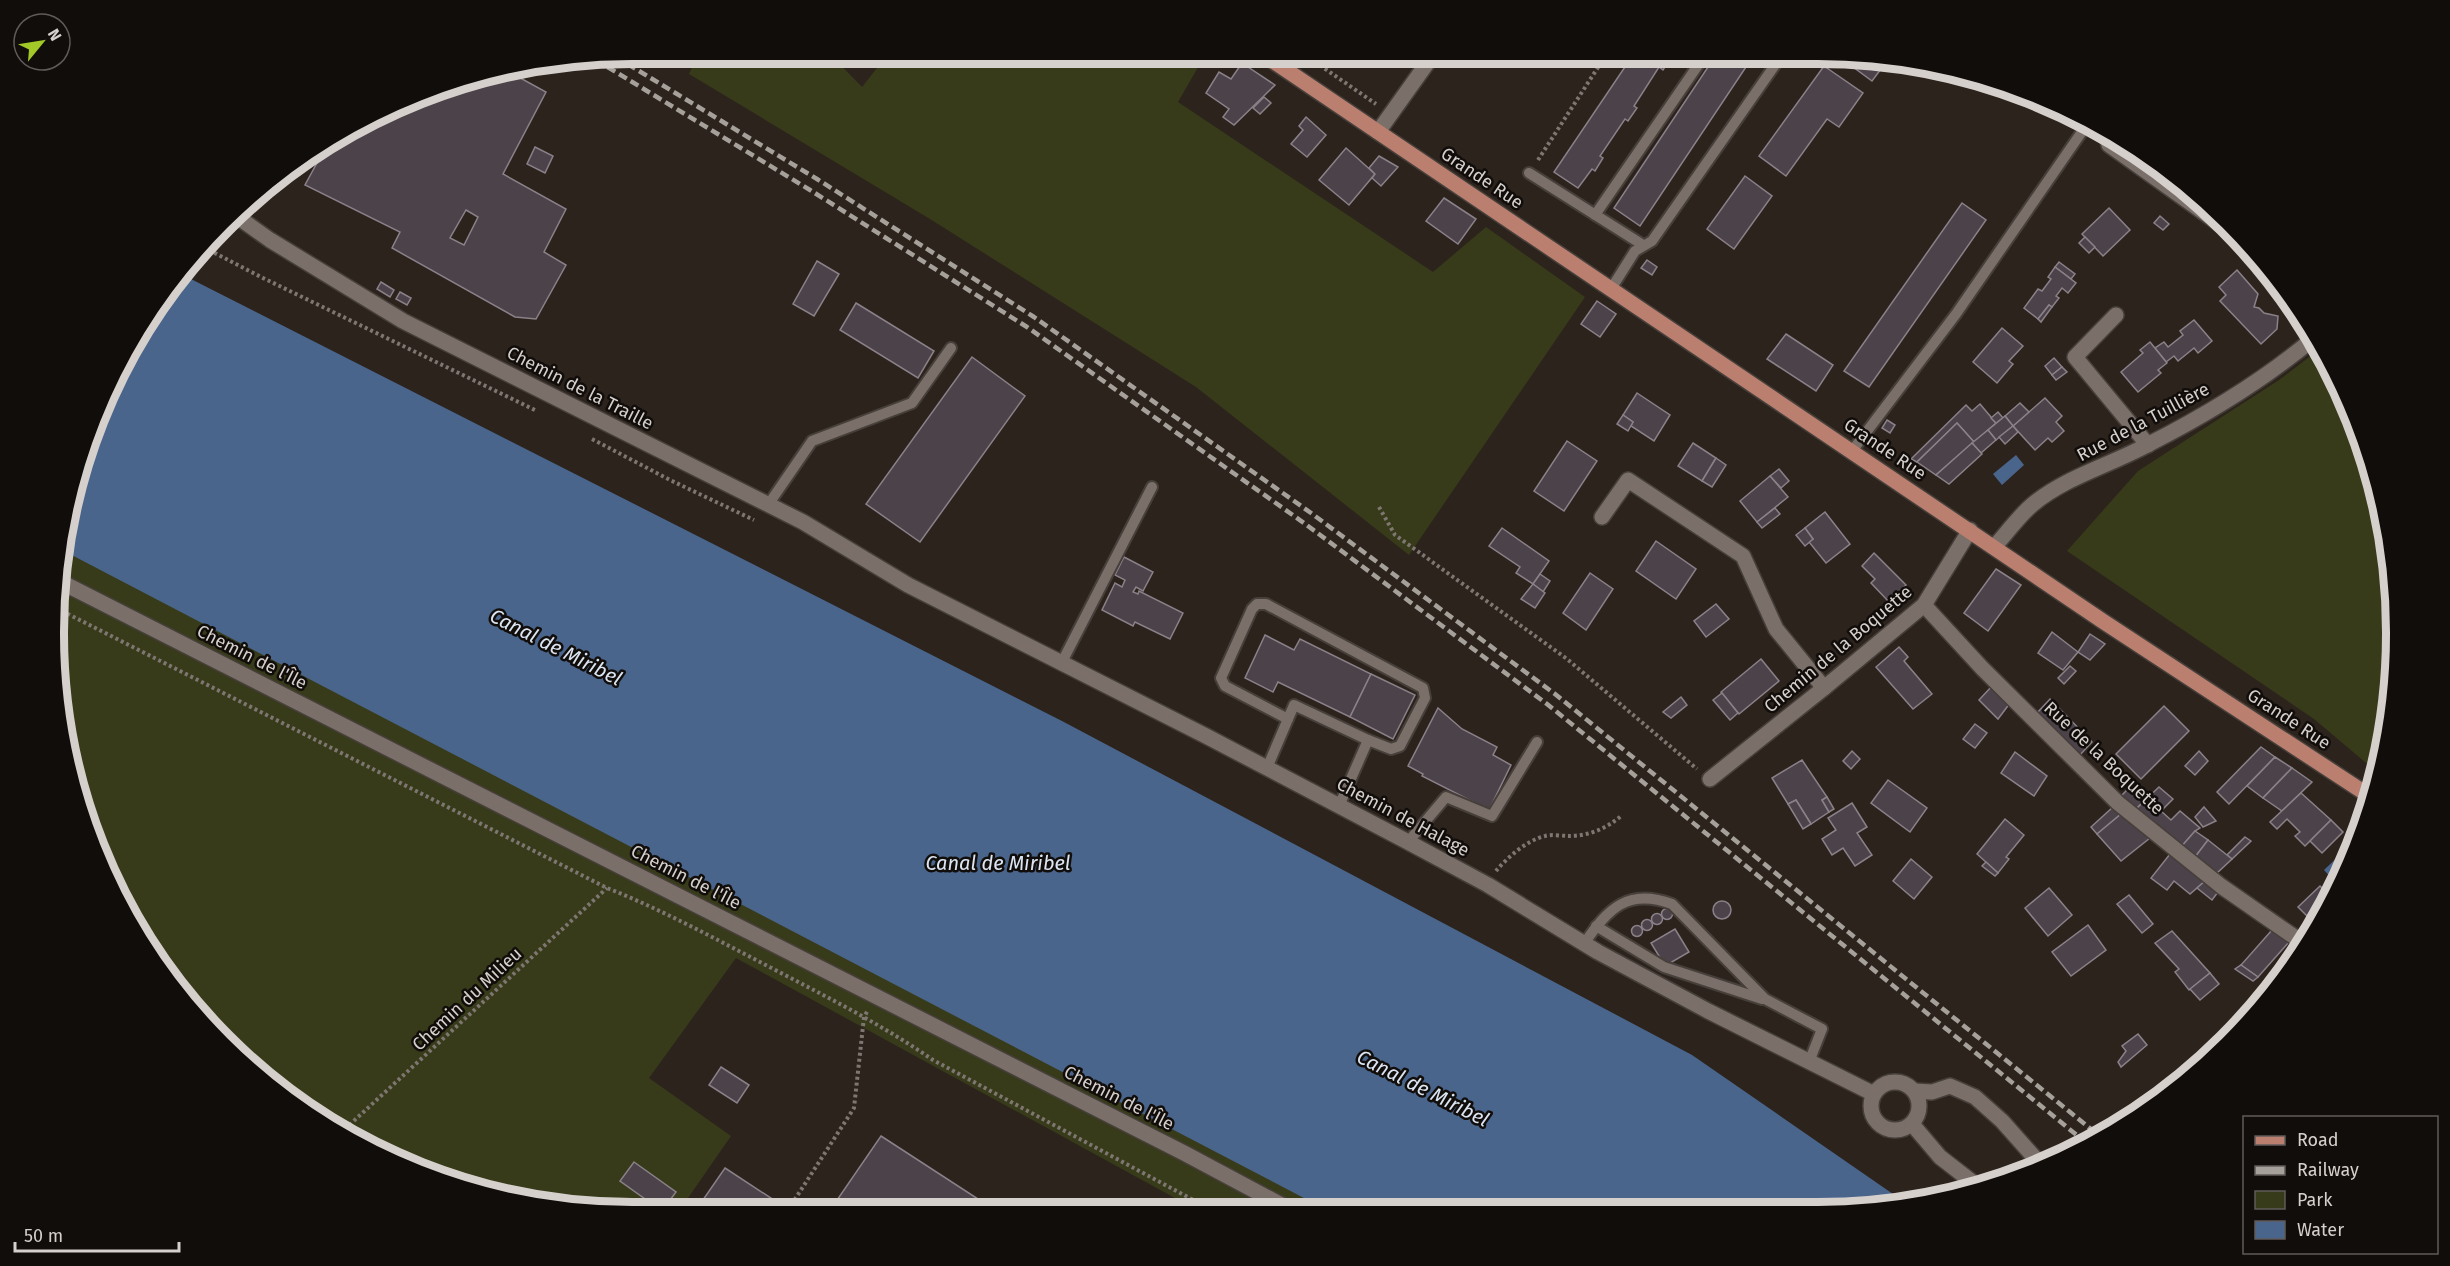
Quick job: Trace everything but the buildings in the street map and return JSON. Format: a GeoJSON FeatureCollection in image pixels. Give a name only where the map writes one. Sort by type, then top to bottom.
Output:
{"type":"FeatureCollection","features":[{"type":"Feature","properties":{"kind":"main road","name":"Grande Rue"},"geometry":{"type":"LineString","coordinates":[[1277,64],[1995,546],[2104,622],[2363,791]]}},
{"type":"Feature","properties":{"kind":"street"},"geometry":{"type":"LineString","coordinates":[[1378,132],[1427,64]]}},
{"type":"Feature","properties":{"kind":"street"},"geometry":{"type":"LineString","coordinates":[[2119,152],[2148,171]]}},
{"type":"Feature","properties":{"kind":"street","name":"Chemin de la Traille"},"geometry":{"type":"LineString","coordinates":[[242,220],[403,321],[803,522],[908,585]]}},
{"type":"Feature","properties":{"kind":"street"},"geometry":{"type":"LineString","coordinates":[[2116,315],[2074,357],[2148,445]]}},
{"type":"Feature","properties":{"kind":"street","name":"Rue de la Tuillière"},"geometry":{"type":"LineString","coordinates":[[1995,546],[2032,505],[2061,486],[2148,445],[2233,397],[2306,344]]}},
{"type":"Feature","properties":{"kind":"street"},"geometry":{"type":"LineString","coordinates":[[1602,517],[1628,480],[1743,556],[1776,629],[1824,688]]}},
{"type":"Feature","properties":{"kind":"street","name":"Chemin de la Boquette"},"geometry":{"type":"LineString","coordinates":[[1710,779],[1924,605],[1970,530]]}},
{"type":"Feature","properties":{"kind":"street","name":"Chemin de l'Île"},"geometry":{"type":"LineString","coordinates":[[67,585],[1184,1153],[1276,1202]]}},
{"type":"Feature","properties":{"kind":"street","name":"Chemin de Halage"},"geometry":{"type":"LineString","coordinates":[[908,585],[1408,842],[1488,885],[1584,944],[1708,1011],[1874,1094]]}},
{"type":"Feature","properties":{"kind":"street","name":"Rue de la Boquette"},"geometry":{"type":"LineString","coordinates":[[1924,605],[1982,668],[2118,803],[2221,886],[2296,938]]}},
{"type":"Feature","properties":{"kind":"street"},"geometry":{"type":"LineString","coordinates":[[1894,1081],[1909,1086],[1914,1091],[1919,1106],[1912,1124],[1895,1130],[1881,1126],[1871,1113],[1874,1094],[1880,1086],[1894,1081]]}},
{"type":"Feature","properties":{"kind":"street"},"geometry":{"type":"LineString","coordinates":[[1914,1091],[1932,1092],[1950,1086],[1975,1097],[2002,1120],[2035,1158]]}},
{"type":"Feature","properties":{"kind":"street"},"geometry":{"type":"LineString","coordinates":[[1912,1124],[1940,1157],[1970,1180]]}},
{"type":"Feature","properties":{"kind":"lane"},"geometry":{"type":"LineString","coordinates":[[1595,215],[1700,64]]}},
{"type":"Feature","properties":{"kind":"lane"},"geometry":{"type":"LineString","coordinates":[[1611,289],[1635,251],[1653,242],[1776,64]]}},
{"type":"Feature","properties":{"kind":"lane"},"geometry":{"type":"LineString","coordinates":[[1852,451],[1956,314],[2083,131]]}},
{"type":"Feature","properties":{"kind":"lane"},"geometry":{"type":"LineString","coordinates":[[1529,173],[1643,245]]}},
{"type":"Feature","properties":{"kind":"lane"},"geometry":{"type":"LineString","coordinates":[[768,505],[812,441],[912,403],[951,348]]}},
{"type":"Feature","properties":{"kind":"lane"},"geometry":{"type":"LineString","coordinates":[[1061,664],[1152,487]]}},
{"type":"Feature","properties":{"kind":"lane"},"geometry":{"type":"LineString","coordinates":[[1267,768],[1288,719],[1294,705],[1391,749],[1400,746],[1425,698],[1423,688],[1266,604],[1257,604],[1252,609],[1221,678],[1225,686],[1288,719]]}},
{"type":"Feature","properties":{"kind":"lane"},"geometry":{"type":"LineString","coordinates":[[1339,806],[1368,740]]}},
{"type":"Feature","properties":{"kind":"lane"},"geometry":{"type":"LineString","coordinates":[[1408,842],[1446,797],[1492,816],[1537,742]]}},
{"type":"Feature","properties":{"kind":"lane"},"geometry":{"type":"LineString","coordinates":[[1584,944],[1608,910],[1634,899],[1652,897],[1672,904],[1765,999]]}},
{"type":"Feature","properties":{"kind":"lane"},"geometry":{"type":"LineString","coordinates":[[1596,926],[1664,967],[1765,999],[1822,1029],[1809,1062]]}},
{"type":"Feature","properties":{"kind":"path"},"geometry":{"type":"LineString","coordinates":[[1318,64],[1377,105],[1399,103]]}},
{"type":"Feature","properties":{"kind":"path"},"geometry":{"type":"LineString","coordinates":[[1529,173],[1600,64]]}},
{"type":"Feature","properties":{"kind":"path"},"geometry":{"type":"LineString","coordinates":[[212,252],[539,412]]}},
{"type":"Feature","properties":{"kind":"path"},"geometry":{"type":"LineString","coordinates":[[588,436],[670,480],[763,524]]}},
{"type":"Feature","properties":{"kind":"path"},"geometry":{"type":"LineString","coordinates":[[1379,507],[1395,535],[1567,659],[1710,779]]}},
{"type":"Feature","properties":{"kind":"path"},"geometry":{"type":"LineString","coordinates":[[65,613],[607,888],[648,904],[864,1017],[898,1036],[933,1060],[1197,1202]]}},
{"type":"Feature","properties":{"kind":"path"},"geometry":{"type":"LineString","coordinates":[[1488,885],[1504,860],[1524,846],[1546,836],[1586,835],[1611,825],[1621,816]]}},
{"type":"Feature","properties":{"kind":"path","name":"Chemin du Milieu"},"geometry":{"type":"LineString","coordinates":[[349,1125],[607,888]]}},
{"type":"Feature","properties":{"kind":"path"},"geometry":{"type":"LineString","coordinates":[[793,1202],[854,1108],[864,1017]]}},
{"type":"Feature","properties":{"kind":"green space"},"geometry":{"type":"Polygon","coordinates":[[[694,64],[840,64],[862,87],[880,64],[1200,64],[1178,102],[1433,272],[1486,227],[1585,297],[1409,555],[1196,387],[930,219],[689,74],[694,64]]]}},
{"type":"Feature","properties":{"kind":"green space"},"geometry":{"type":"Polygon","coordinates":[[[2312,355],[2342,415],[2355,450],[2375,522],[2381,559],[2386,633],[2381,707],[2370,766],[2314,719],[2067,551],[2138,471],[2279,380],[2312,355]]]}},
{"type":"Feature","properties":{"kind":"green space"},"geometry":{"type":"Polygon","coordinates":[[[73,533],[1321,1202],[1182,1202],[736,958],[649,1078],[731,1136],[685,1202],[633,1202],[559,1197],[486,1182],[415,1158],[382,1143],[317,1106],[258,1060],[206,1008],[160,949],[123,884],[95,816],[75,744],[66,670],[64,633],[73,533]]]}},
{"type":"Feature","properties":{"kind":"water","name":"Canal de Miribel"},"geometry":{"type":"Polygon","coordinates":[[[189,278],[1062,721],[1692,1055],[1896,1196],[1817,1202],[1312,1202],[70,554],[84,486],[108,415],[141,349],[160,317],[182,287],[189,278]]]}},
{"type":"Feature","properties":{"kind":"water"},"geometry":{"type":"Polygon","coordinates":[[[2016,455],[2024,465],[2002,485],[1993,474],[2016,455]]]}},
{"type":"Feature","properties":{"kind":"water"},"geometry":{"type":"Polygon","coordinates":[[[2341,854],[2330,877],[2324,870],[2341,854]]]}},
{"type":"Feature","properties":{"kind":"railway"},"geometry":{"type":"LineString","coordinates":[[628,64],[817,179],[1034,317],[1311,513],[1555,694],[2092,1130]]}},
{"type":"Feature","properties":{"kind":"railway"},"geometry":{"type":"LineString","coordinates":[[605,66],[810,190],[1027,327],[1304,523],[1547,704],[2079,1137]]}}]}
